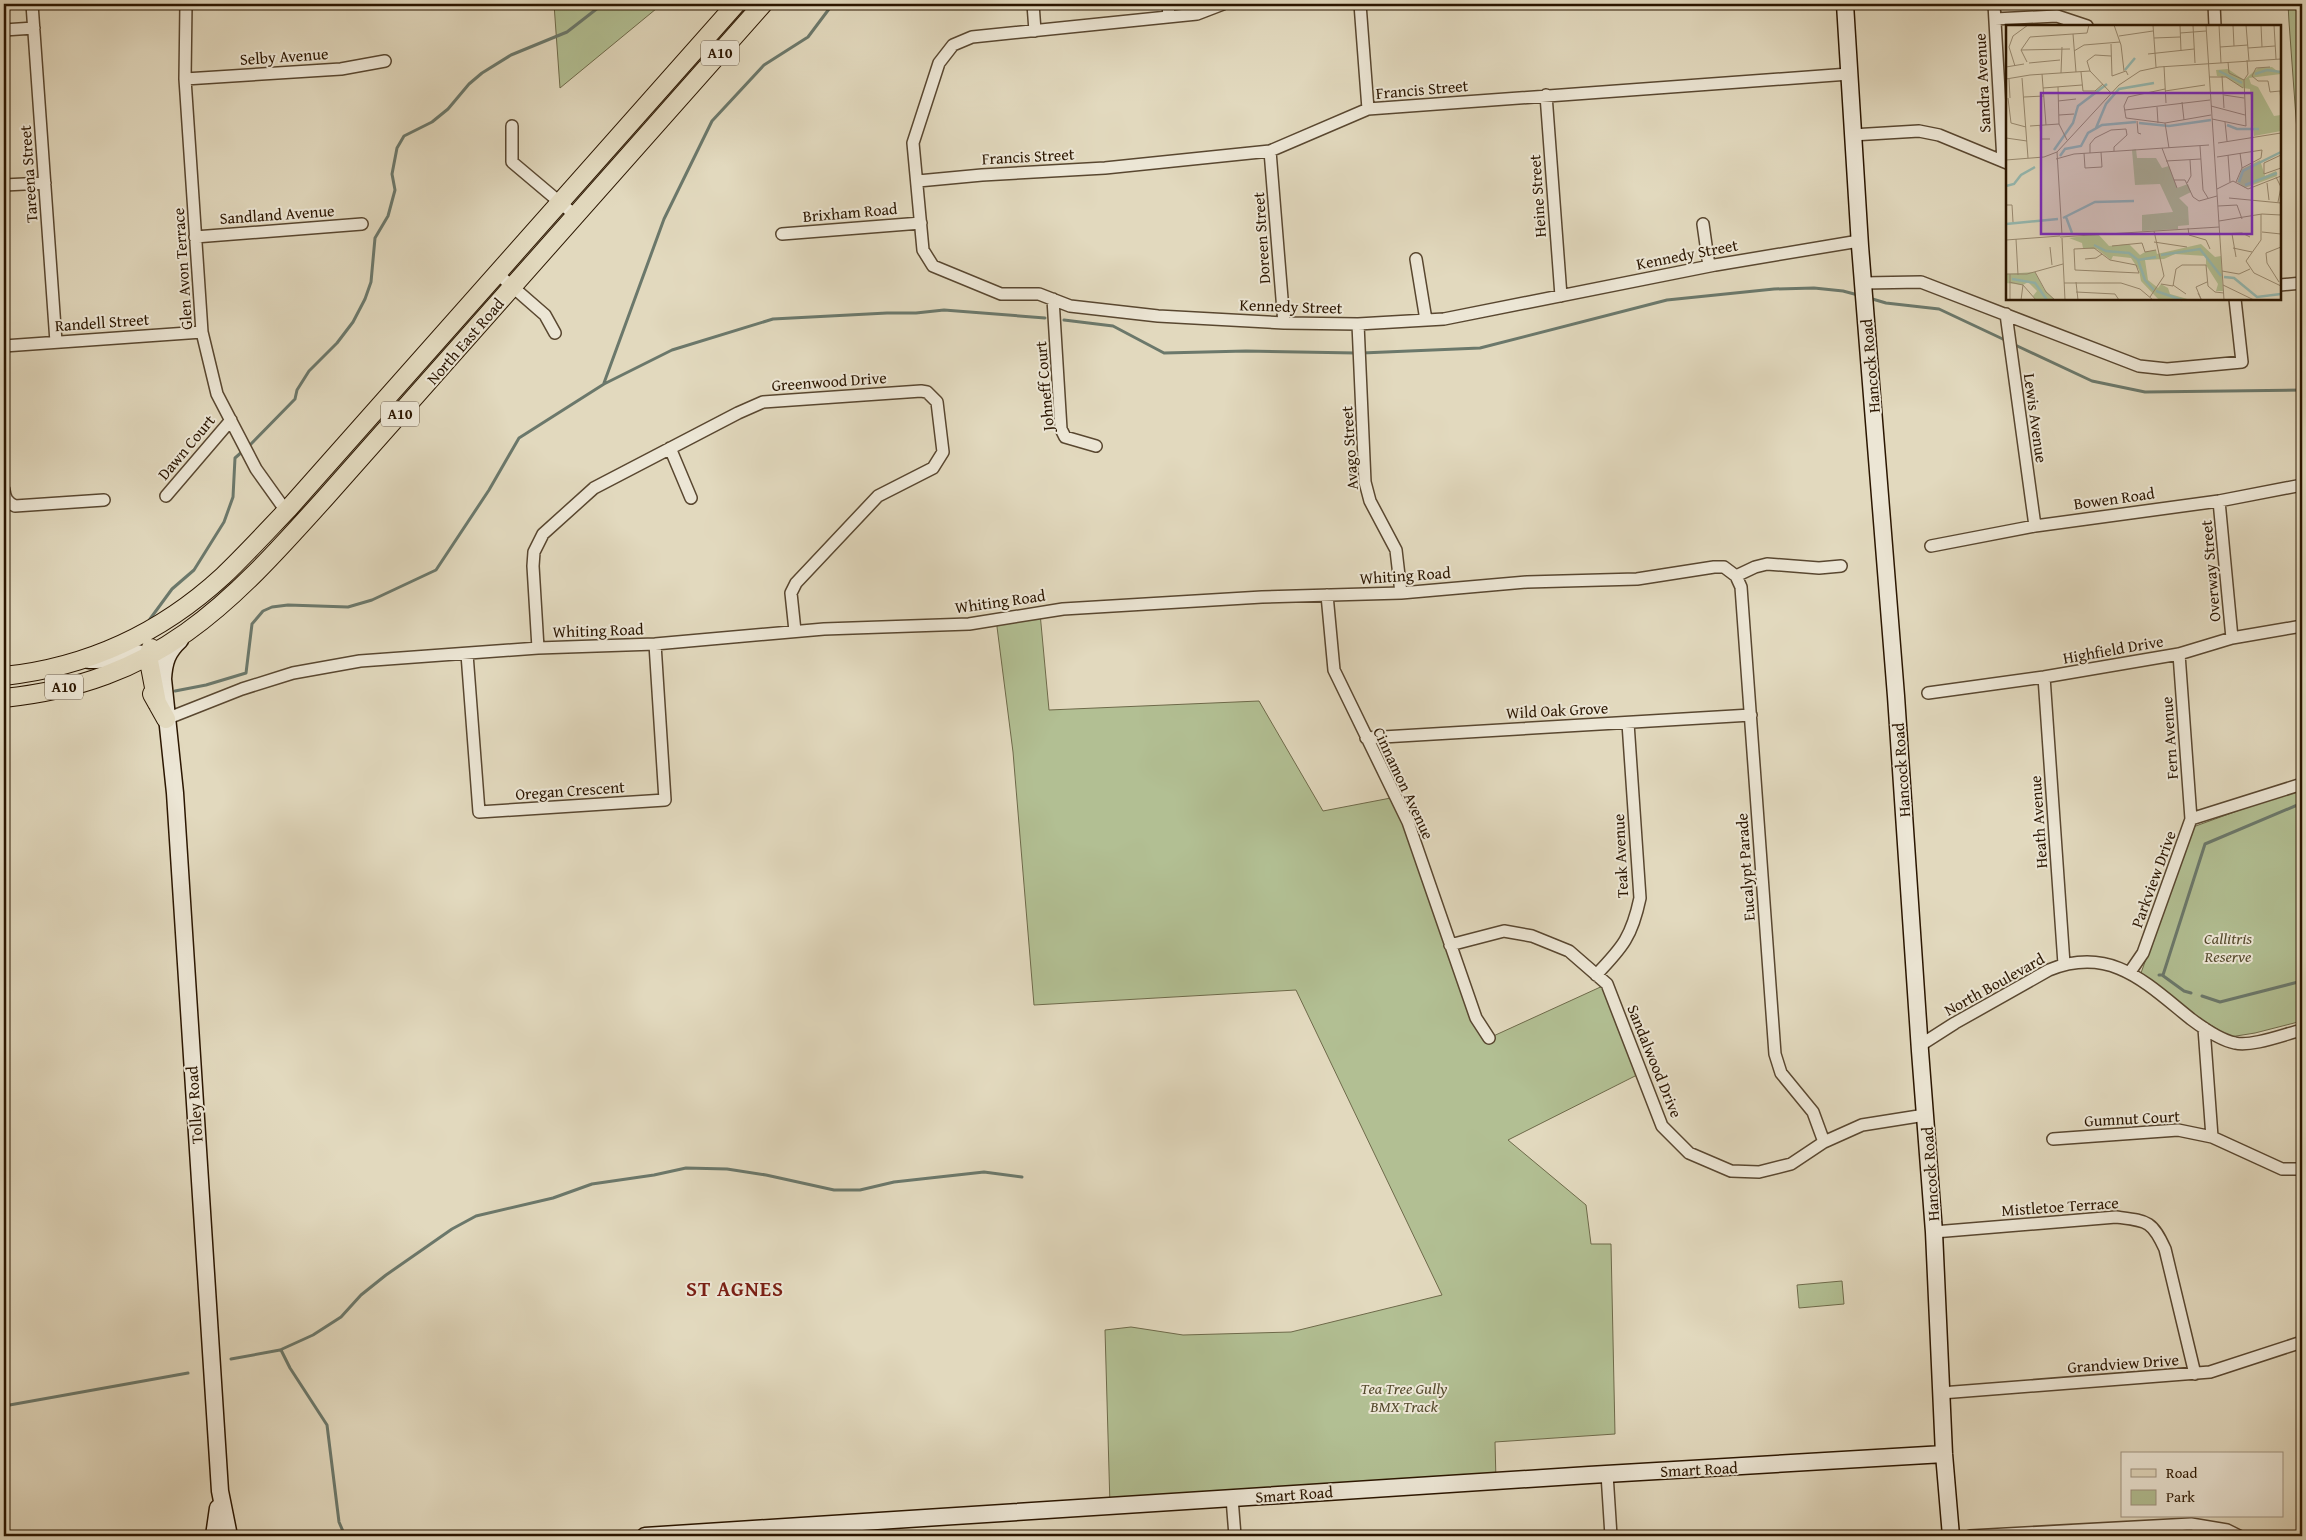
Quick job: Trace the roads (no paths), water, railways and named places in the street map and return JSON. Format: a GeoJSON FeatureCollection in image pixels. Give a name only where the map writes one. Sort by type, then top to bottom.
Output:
{"type":"FeatureCollection","features":[{"type":"Feature","properties":{"kind":"main road","name":"North East Road"},"geometry":{"type":"LineString","coordinates":[[4,676],[28,673],[80,661],[118,646],[165,621],[221,578],[286,511],[736,4]]}},
{"type":"Feature","properties":{"kind":"main road","name":"North East Road"},"geometry":{"type":"LineString","coordinates":[[4,698],[76,684],[123,668],[184,636],[222,606],[285,543],[763,4]]}},
{"type":"Feature","properties":{"kind":"main road","name":"Hancock Road"},"geometry":{"type":"LineString","coordinates":[[1845,4],[1859,241],[1865,292],[1896,696],[1919,1046],[1934,1232],[1944,1454],[1951,1536]]}},
{"type":"Feature","properties":{"kind":"main road"},"geometry":{"type":"LineString","coordinates":[[285,543],[288,520],[286,511],[299,511],[326,497]]}},
{"type":"Feature","properties":{"kind":"main road"},"geometry":{"type":"LineString","coordinates":[[157,703],[148,656],[151,646],[165,621]]}},
{"type":"Feature","properties":{"kind":"main road"},"geometry":{"type":"LineString","coordinates":[[163,679],[167,653],[184,636]]}},
{"type":"Feature","properties":{"kind":"main road"},"geometry":{"type":"LineString","coordinates":[[80,661],[109,659],[128,652],[148,656],[157,663],[163,679]]}},
{"type":"Feature","properties":{"kind":"main road"},"geometry":{"type":"LineString","coordinates":[[123,668],[143,680],[166,719]]}},
{"type":"Feature","properties":{"kind":"main road","name":"Tolley Road"},"geometry":{"type":"LineString","coordinates":[[163,679],[175,793],[220,1491],[229,1536]]}},
{"type":"Feature","properties":{"kind":"main road","name":"Smart Road"},"geometry":{"type":"LineString","coordinates":[[645,1536],[1944,1454]]}},
{"type":"Feature","properties":{"kind":"main road","name":"Tolley Road"},"geometry":{"type":"LineString","coordinates":[[214,1536],[220,1491]]}},
{"type":"Feature","properties":{"kind":"street","name":"Tareena Street"},"geometry":{"type":"LineString","coordinates":[[32,4],[56,342]]}},
{"type":"Feature","properties":{"kind":"street","name":"Glen Avon Terrace"},"geometry":{"type":"LineString","coordinates":[[186,4],[185,79],[202,332],[217,394],[249,455],[271,492],[286,511]]}},
{"type":"Feature","properties":{"kind":"street"},"geometry":{"type":"LineString","coordinates":[[1033,4],[1035,31],[1197,14],[1223,4]]}},
{"type":"Feature","properties":{"kind":"street"},"geometry":{"type":"LineString","coordinates":[[1168,4],[1169,17]]}},
{"type":"Feature","properties":{"kind":"street"},"geometry":{"type":"LineString","coordinates":[[1360,4],[1368,109]]}},
{"type":"Feature","properties":{"kind":"street","name":"Sandra Avenue"},"geometry":{"type":"LineString","coordinates":[[1994,4],[2005,162]]}},
{"type":"Feature","properties":{"kind":"street"},"geometry":{"type":"LineString","coordinates":[[2214,4],[2216,25]]}},
{"type":"Feature","properties":{"kind":"street"},"geometry":{"type":"LineString","coordinates":[[1995,19],[2057,16],[2084,25]]}},
{"type":"Feature","properties":{"kind":"street"},"geometry":{"type":"LineString","coordinates":[[4,30],[34,28]]}},
{"type":"Feature","properties":{"kind":"street","name":"Kennedy Street"},"geometry":{"type":"LineString","coordinates":[[1035,31],[972,37],[953,45],[939,63],[914,143],[923,250],[933,266],[1001,294],[1039,294],[1070,306],[1158,316],[1284,323],[1358,324],[1444,319],[1709,266],[1859,241]]}},
{"type":"Feature","properties":{"kind":"street","name":"Selby Avenue"},"geometry":{"type":"LineString","coordinates":[[185,79],[341,69],[385,61]]}},
{"type":"Feature","properties":{"kind":"street","name":"Francis Street"},"geometry":{"type":"LineString","coordinates":[[918,181],[982,174],[1105,168],[1270,151],[1368,109],[1849,74]]}},
{"type":"Feature","properties":{"kind":"street","name":"Heine Street"},"geometry":{"type":"LineString","coordinates":[[1546,95],[1561,296]]}},
{"type":"Feature","properties":{"kind":"street"},"geometry":{"type":"LineString","coordinates":[[512,126],[512,162],[576,216]]}},
{"type":"Feature","properties":{"kind":"street"},"geometry":{"type":"LineString","coordinates":[[1852,135],[1920,131],[1939,135],[2005,162]]}},
{"type":"Feature","properties":{"kind":"street","name":"Doreen Street"},"geometry":{"type":"LineString","coordinates":[[1270,151],[1284,323]]}},
{"type":"Feature","properties":{"kind":"street"},"geometry":{"type":"LineString","coordinates":[[4,185],[45,183]]}},
{"type":"Feature","properties":{"kind":"street","name":"Brixham Road"},"geometry":{"type":"LineString","coordinates":[[782,234],[921,223]]}},
{"type":"Feature","properties":{"kind":"street","name":"Sandland Avenue"},"geometry":{"type":"LineString","coordinates":[[195,237],[362,224]]}},
{"type":"Feature","properties":{"kind":"street"},"geometry":{"type":"LineString","coordinates":[[1703,224],[1709,266]]}},
{"type":"Feature","properties":{"kind":"street"},"geometry":{"type":"LineString","coordinates":[[1416,259],[1426,320]]}},
{"type":"Feature","properties":{"kind":"street"},"geometry":{"type":"LineString","coordinates":[[498,274],[513,285],[545,315],[555,333]]}},
{"type":"Feature","properties":{"kind":"street"},"geometry":{"type":"LineString","coordinates":[[1865,292],[1921,282],[2139,366],[2167,369],[2242,362],[2235,300]]}},
{"type":"Feature","properties":{"kind":"street"},"geometry":{"type":"LineString","coordinates":[[2281,285],[2302,283]]}},
{"type":"Feature","properties":{"kind":"street","name":"Johneff Court"},"geometry":{"type":"LineString","coordinates":[[1053,299],[1061,429],[1065,437],[1096,446]]}},
{"type":"Feature","properties":{"kind":"street","name":"Lewis Avenue"},"geometry":{"type":"LineString","coordinates":[[2006,314],[2035,526]]}},
{"type":"Feature","properties":{"kind":"street","name":"Avago Street"},"geometry":{"type":"LineString","coordinates":[[1358,324],[1364,482],[1370,501],[1396,550],[1401,593]]}},
{"type":"Feature","properties":{"kind":"street","name":"Randell Street"},"geometry":{"type":"LineString","coordinates":[[4,346],[202,332]]}},
{"type":"Feature","properties":{"kind":"street","name":"Greenwood Drive"},"geometry":{"type":"LineString","coordinates":[[538,648],[533,566],[534,552],[542,534],[594,488],[762,402],[928,392],[937,402],[943,452],[932,468],[878,496],[796,583],[791,593],[795,631]]}},
{"type":"Feature","properties":{"kind":"street","name":"Dawn Court"},"geometry":{"type":"LineString","coordinates":[[166,496],[230,420]]}},
{"type":"Feature","properties":{"kind":"street"},"geometry":{"type":"LineString","coordinates":[[670,448],[691,498]]}},
{"type":"Feature","properties":{"kind":"street","name":"Bowen Road"},"geometry":{"type":"LineString","coordinates":[[1931,546],[2035,526],[2219,501],[2302,485]]}},
{"type":"Feature","properties":{"kind":"street"},"geometry":{"type":"LineString","coordinates":[[4,490],[5,498],[15,506],[104,500]]}},
{"type":"Feature","properties":{"kind":"street","name":"Overway Street"},"geometry":{"type":"LineString","coordinates":[[2219,501],[2232,638]]}},
{"type":"Feature","properties":{"kind":"street"},"geometry":{"type":"LineString","coordinates":[[1736,576],[1755,566],[1767,564],[1819,568],[1841,566]]}},
{"type":"Feature","properties":{"kind":"street","name":"Whiting Road"},"geometry":{"type":"LineString","coordinates":[[166,719],[242,689],[293,673],[360,660],[538,648],[655,644],[795,631],[969,624],[1063,609],[1262,597],[1401,593],[1527,582],[1637,579],[1714,567],[1724,567],[1736,576]]}},
{"type":"Feature","properties":{"kind":"street","name":"Eucalypt Parade"},"geometry":{"type":"LineString","coordinates":[[1736,576],[1741,587],[1775,1054],[1781,1073],[1813,1112],[1824,1142]]}},
{"type":"Feature","properties":{"kind":"street","name":"Cinnamon Avenue"},"geometry":{"type":"LineString","coordinates":[[1327,595],[1334,670],[1408,822],[1476,1018],[1489,1038]]}},
{"type":"Feature","properties":{"kind":"street","name":"Highfield Drive"},"geometry":{"type":"LineString","coordinates":[[1928,693],[2044,677],[2179,654],[2232,638],[2302,626]]}},
{"type":"Feature","properties":{"kind":"street","name":"Oregan Crescent"},"geometry":{"type":"LineString","coordinates":[[468,654],[479,812],[665,800],[655,644]]}},
{"type":"Feature","properties":{"kind":"street","name":"Fern Avenue"},"geometry":{"type":"LineString","coordinates":[[2179,654],[2191,819]]}},
{"type":"Feature","properties":{"kind":"street","name":"Heath Avenue"},"geometry":{"type":"LineString","coordinates":[[2044,677],[2064,964]]}},
{"type":"Feature","properties":{"kind":"street","name":"Wild Oak Grove"},"geometry":{"type":"LineString","coordinates":[[1366,738],[1751,715]]}},
{"type":"Feature","properties":{"kind":"street","name":"Teak Avenue"},"geometry":{"type":"LineString","coordinates":[[1596,975],[1618,952],[1634,925],[1640,898],[1628,723]]}},
{"type":"Feature","properties":{"kind":"street","name":"Parkview Drive"},"geometry":{"type":"LineString","coordinates":[[2130,972],[2142,953],[2191,819],[2302,784]]}},
{"type":"Feature","properties":{"kind":"street","name":"Sandalwood Drive"},"geometry":{"type":"LineString","coordinates":[[1450,945],[1504,931],[1532,936],[1569,950],[1607,984],[1662,1126],[1689,1153],[1731,1171],[1759,1172],[1791,1164],[1824,1142],[1862,1125],[1925,1115]]}},
{"type":"Feature","properties":{"kind":"street","name":"North Boulevard"},"geometry":{"type":"LineString","coordinates":[[1919,1046],[2032,979],[2064,964],[2095,961],[2130,972],[2204,1028],[2235,1044],[2258,1041],[2302,1030]]}},
{"type":"Feature","properties":{"kind":"street"},"geometry":{"type":"LineString","coordinates":[[2204,1028],[2212,1136]]}},
{"type":"Feature","properties":{"kind":"street","name":"Gumnut Court"},"geometry":{"type":"LineString","coordinates":[[2053,1139],[2178,1130],[2212,1136],[2282,1170],[2302,1169]]}},
{"type":"Feature","properties":{"kind":"street","name":"Mistletoe Terrace"},"geometry":{"type":"LineString","coordinates":[[1934,1232],[2116,1217],[2142,1220],[2157,1231],[2164,1250],[2195,1374]]}},
{"type":"Feature","properties":{"kind":"street","name":"Grandview Drive"},"geometry":{"type":"LineString","coordinates":[[1941,1393],[2195,1374],[2233,1366],[2302,1342]]}},
{"type":"Feature","properties":{"kind":"street"},"geometry":{"type":"LineString","coordinates":[[1607,1474],[1611,1536]]}},
{"type":"Feature","properties":{"kind":"street"},"geometry":{"type":"LineString","coordinates":[[1232,1498],[1235,1536]]}},
{"type":"Feature","properties":{"kind":"street"},"geometry":{"type":"LineString","coordinates":[[1970,1536],[2087,1533],[2191,1524],[2227,1530],[2239,1536]]}},
{"type":"Feature","properties":{"kind":"waterway"},"geometry":{"type":"LineString","coordinates":[[248,447],[295,399],[297,390],[309,371],[337,343],[353,322],[365,299],[371,282],[375,238],[388,216],[395,190],[392,174],[397,148],[404,136],[432,122],[448,109],[469,84],[482,73],[511,55],[567,32],[603,4]]}},
{"type":"Feature","properties":{"kind":"waterway"},"geometry":{"type":"LineString","coordinates":[[604,383],[664,219],[712,121],[764,65],[808,37],[829,9],[830,4]]}},
{"type":"Feature","properties":{"kind":"waterway"},"geometry":{"type":"LineString","coordinates":[[1362,353],[1480,348],[1667,300],[1774,289],[1814,288],[1843,291],[1858,295]]}},
{"type":"Feature","properties":{"kind":"waterway"},"geometry":{"type":"LineString","coordinates":[[1869,298],[1886,303],[1939,309],[2007,341]]}},
{"type":"Feature","properties":{"kind":"waterway"},"geometry":{"type":"LineString","coordinates":[[175,691],[206,685],[246,673],[252,624],[263,611],[272,607],[288,605],[348,607],[372,600],[436,570],[489,490],[519,438],[604,384],[672,350],[773,319],[916,313],[944,310],[1045,318]]}},
{"type":"Feature","properties":{"kind":"waterway"},"geometry":{"type":"LineString","coordinates":[[1064,320],[1113,326],[1164,353],[1246,351],[1356,353]]}},
{"type":"Feature","properties":{"kind":"waterway"},"geometry":{"type":"LineString","coordinates":[[2013,344],[2092,381],[2145,392],[2302,390]]}},
{"type":"Feature","properties":{"kind":"waterway"},"geometry":{"type":"LineString","coordinates":[[150,619],[172,589],[194,570],[224,522],[233,497],[235,458],[243,451]]}},
{"type":"Feature","properties":{"kind":"waterway"},"geometry":{"type":"LineString","coordinates":[[2159,975],[2163,975],[2205,844],[2302,803]]}},
{"type":"Feature","properties":{"kind":"waterway"},"geometry":{"type":"LineString","coordinates":[[2162,975],[2184,991],[2191,993]]}},
{"type":"Feature","properties":{"kind":"waterway"},"geometry":{"type":"LineString","coordinates":[[2202,996],[2220,1002],[2302,981]]}},
{"type":"Feature","properties":{"kind":"waterway"},"geometry":{"type":"LineString","coordinates":[[231,1359],[280,1350],[313,1335],[341,1317],[361,1295],[386,1275],[452,1229],[476,1216],[553,1198],[592,1184],[654,1175],[686,1168],[727,1169],[766,1175],[834,1190],[860,1190],[894,1182],[984,1172],[1022,1177]]}},
{"type":"Feature","properties":{"kind":"waterway"},"geometry":{"type":"LineString","coordinates":[[281,1350],[290,1368],[327,1425],[339,1522],[345,1536]]}},
{"type":"Feature","properties":{"kind":"waterway"},"geometry":{"type":"LineString","coordinates":[[4,1406],[188,1373]]}},
{"type":"Feature","properties":{"kind":"district","name":"ST AGNES"},"geometry":{"type":"Point","coordinates":[735,1289]}},
{"type":"Feature","properties":{"kind":"park label","name":"Callitris Reserve"},"geometry":{"type":"Point","coordinates":[2228,947]}},
{"type":"Feature","properties":{"kind":"park label","name":"Tea Tree Gully BMX Track"},"geometry":{"type":"Point","coordinates":[1404,1397]}}]}
